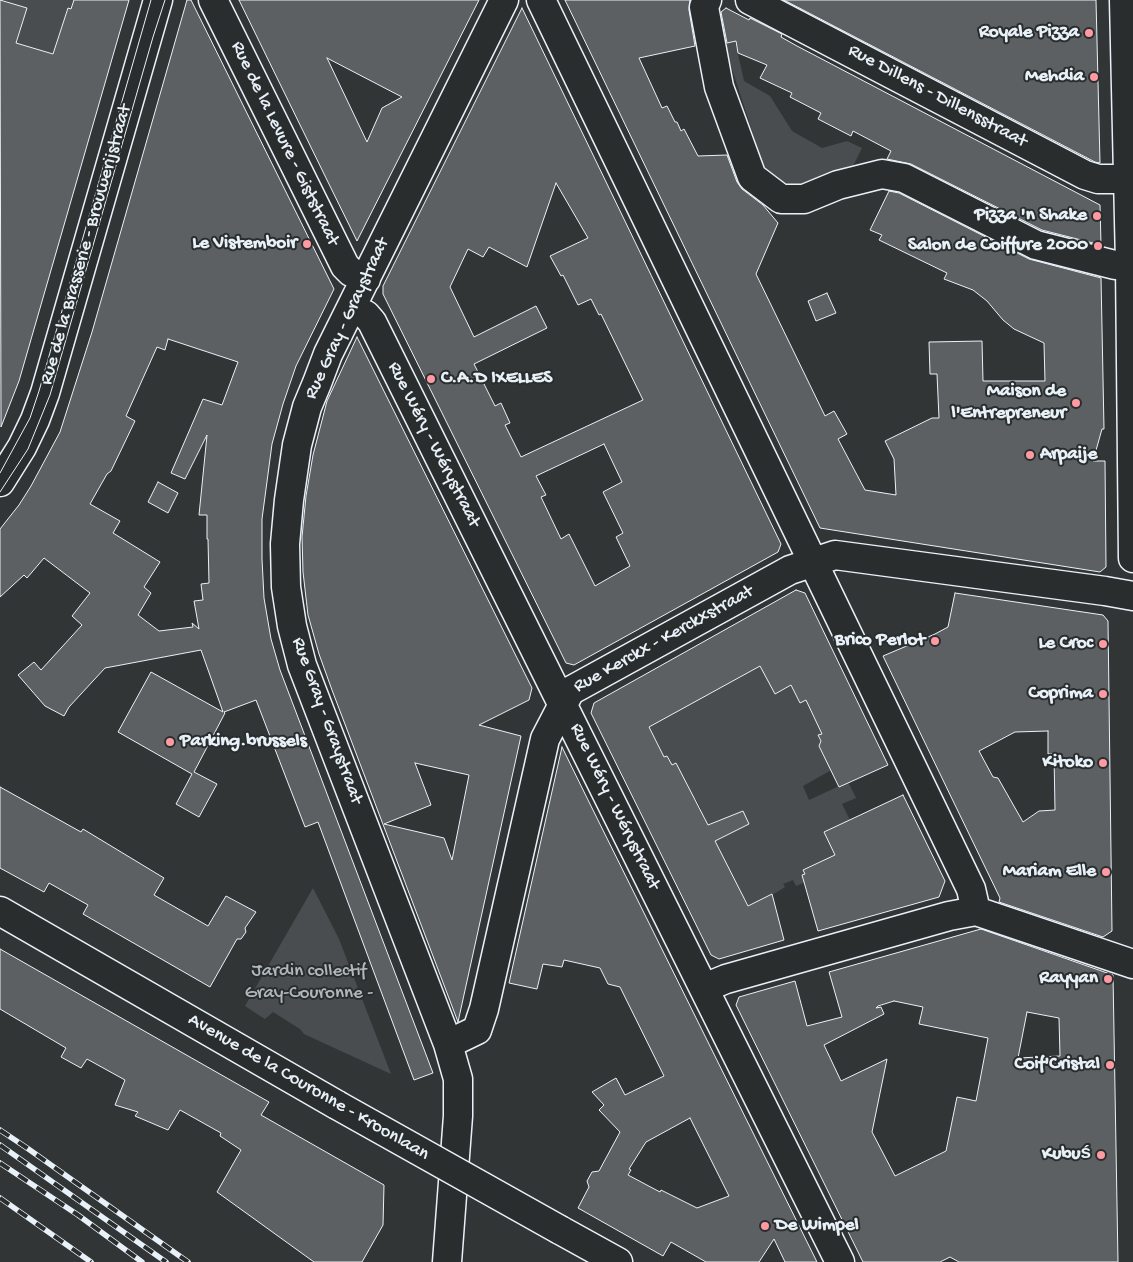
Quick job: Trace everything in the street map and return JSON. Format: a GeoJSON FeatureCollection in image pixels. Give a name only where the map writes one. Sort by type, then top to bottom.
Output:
{"type":"FeatureCollection","features":[{"type":"Feature","properties":{"kind":"street","name":"Rue de la Brasserie - Brouwerijstraat"},"geometry":{"type":"LineString","coordinates":[[0,482],[22,447],[45,393],[158,0]]}},
{"type":"Feature","properties":{"kind":"street","name":"Rue de la Levure - Giststraat"},"geometry":{"type":"LineString","coordinates":[[213,0],[345,266],[351,272],[366,279]]}},
{"type":"Feature","properties":{"kind":"street","name":"Rue Gray - Graystraat"},"geometry":{"type":"LineString","coordinates":[[448,1262],[458,1116],[458,1079],[448,1044],[302,665],[292,626],[286,587],[285,544],[297,445],[307,407],[328,354],[504,0]]}},
{"type":"Feature","properties":{"kind":"street"},"geometry":{"type":"LineString","coordinates":[[542,0],[971,889],[976,911]]}},
{"type":"Feature","properties":{"kind":"street"},"geometry":{"type":"LineString","coordinates":[[707,0],[704,7],[719,87],[748,168],[752,177],[781,199],[804,199],[838,185],[882,174],[904,178],[1036,245],[1115,265],[1130,264]]}},
{"type":"Feature","properties":{"kind":"street","name":"Rue Dillens - Dillensstraat"},"geometry":{"type":"LineString","coordinates":[[750,0],[1085,175],[1098,179],[1130,179]]}},
{"type":"Feature","properties":{"kind":"street"},"geometry":{"type":"LineString","coordinates":[[1124,0],[1131,220],[1133,558]]}},
{"type":"Feature","properties":{"kind":"street","name":"Rue Wéry - Wérystraat"},"geometry":{"type":"LineString","coordinates":[[352,308],[366,315],[372,322],[840,1262]]}},
{"type":"Feature","properties":{"kind":"street","name":"Rue Kerckx - Kerckxstraat"},"geometry":{"type":"LineString","coordinates":[[448,1044],[477,1030],[484,1009],[545,739],[570,691],[790,570],[835,555],[1133,596]]}},
{"type":"Feature","properties":{"kind":"street","name":"Avenue de la Couronne - Kroonlaan"},"geometry":{"type":"LineString","coordinates":[[0,911],[337,1105],[618,1262]]}},
{"type":"Feature","properties":{"kind":"street"},"geometry":{"type":"LineString","coordinates":[[704,988],[754,971],[949,916],[976,911],[1133,964]]}},
{"type":"Feature","properties":{"kind":"green space"},"geometry":{"type":"Polygon","coordinates":[[[2,0],[76,0],[61,48],[34,94],[0,84],[0,52],[13,55],[27,8],[2,0]]]}},
{"type":"Feature","properties":{"kind":"green space"},"geometry":{"type":"Polygon","coordinates":[[[735,41],[744,81],[770,96],[792,131],[822,148],[847,141],[862,148],[853,166],[798,185],[787,185],[769,175],[764,168],[724,44],[735,41]]]}},
{"type":"Feature","properties":{"kind":"green space"},"geometry":{"type":"Polygon","coordinates":[[[758,655],[776,693],[799,682],[796,694],[800,703],[817,695],[822,734],[818,736],[822,744],[819,746],[835,768],[803,786],[809,800],[848,782],[856,798],[842,804],[850,820],[841,867],[796,886],[793,880],[783,884],[785,887],[749,906],[745,898],[736,902],[704,816],[691,822],[688,816],[701,809],[696,799],[690,801],[676,763],[672,765],[667,756],[664,757],[656,740],[649,732],[645,691],[758,655]]]}},
{"type":"Feature","properties":{"kind":"green space","name":"Jardin collectif Gray-Couronne -"},"geometry":{"type":"Polygon","coordinates":[[[313,888],[339,939],[391,1074],[304,1034],[300,1029],[273,1012],[265,1019],[245,1006],[313,888]]]}},
{"type":"Feature","properties":{"kind":"building"},"geometry":{"type":"Polygon","coordinates":[[[0,0],[27,8],[16,43],[53,54],[68,8],[71,9],[74,0],[129,0],[19,381],[1,427],[0,0]]]}},
{"type":"Feature","properties":{"kind":"building"},"geometry":{"type":"Polygon","coordinates":[[[187,0],[191,0],[334,289],[296,366],[272,444],[262,519],[264,598],[271,639],[280,670],[433,1073],[414,1080],[318,822],[305,827],[256,700],[224,712],[194,772],[217,784],[199,817],[176,804],[192,774],[118,732],[151,672],[223,712],[201,650],[105,668],[69,707],[64,716],[45,706],[18,675],[34,662],[41,670],[82,625],[72,616],[90,593],[44,558],[27,578],[24,575],[0,597],[0,529],[31,486],[60,432],[92,332],[187,0]],[[168,339],[165,350],[157,347],[126,416],[135,421],[111,471],[107,474],[90,504],[120,521],[113,533],[160,562],[144,587],[151,593],[138,615],[159,631],[193,627],[192,623],[199,629],[194,601],[203,600],[201,584],[209,583],[207,515],[199,515],[207,435],[185,479],[171,473],[203,399],[222,405],[238,362],[168,339]]]}},
{"type":"Feature","properties":{"kind":"building"},"geometry":{"type":"Polygon","coordinates":[[[239,0],[479,0],[357,241],[239,0]],[[327,58],[367,142],[382,108],[402,97],[327,58]]]}},
{"type":"Feature","properties":{"kind":"building"},"geometry":{"type":"Polygon","coordinates":[[[565,0],[690,0],[689,10],[695,46],[639,58],[662,108],[667,106],[681,131],[684,129],[698,156],[727,155],[737,182],[742,189],[763,205],[778,223],[756,274],[825,416],[834,411],[847,434],[838,439],[865,490],[896,495],[894,459],[885,441],[932,418],[939,418],[937,374],[930,374],[929,342],[982,341],[983,381],[1045,381],[1044,343],[1014,329],[1003,320],[987,301],[973,290],[944,279],[947,273],[879,240],[882,235],[870,230],[889,191],[899,193],[1029,259],[1101,278],[1104,429],[1102,429],[1093,461],[1105,461],[1106,567],[1100,572],[820,528],[565,0]]]}},
{"type":"Feature","properties":{"kind":"building"},"geometry":{"type":"Polygon","coordinates":[[[784,0],[1096,0],[1100,163],[1095,162],[784,0]]]}},
{"type":"Feature","properties":{"kind":"building"},"geometry":{"type":"Polygon","coordinates":[[[522,8],[781,544],[778,552],[574,665],[566,663],[383,294],[383,286],[522,8]],[[556,183],[527,267],[489,247],[483,257],[468,249],[450,287],[474,337],[536,306],[547,328],[474,364],[495,406],[501,403],[510,423],[505,425],[521,457],[643,400],[601,314],[599,315],[591,299],[578,305],[563,275],[561,276],[550,256],[588,238],[556,183]],[[604,444],[536,476],[546,495],[541,497],[561,539],[569,534],[595,586],[630,566],[616,537],[623,533],[603,492],[622,482],[604,444]]]}},
{"type":"Feature","properties":{"kind":"building"},"geometry":{"type":"Polygon","coordinates":[[[726,8],[782,34],[781,37],[797,46],[1100,205],[1101,245],[1042,230],[911,164],[887,159],[891,151],[853,131],[851,136],[818,119],[821,113],[790,97],[792,93],[760,78],[767,65],[738,53],[736,41],[727,43],[721,12],[726,8]]]}},
{"type":"Feature","properties":{"kind":"building"},"geometry":{"type":"Polygon","coordinates":[[[827,293],[836,313],[816,321],[808,301],[827,293]]]}},
{"type":"Feature","properties":{"kind":"building"},"geometry":{"type":"Polygon","coordinates":[[[357,337],[532,688],[529,700],[479,725],[521,736],[458,1022],[332,690],[308,615],[303,572],[302,537],[313,455],[327,401],[357,337]],[[415,763],[431,805],[384,824],[444,838],[452,860],[469,775],[415,763]]]}},
{"type":"Feature","properties":{"kind":"building"},"geometry":{"type":"Polygon","coordinates":[[[158,482],[178,493],[168,513],[148,502],[158,482]]]}},
{"type":"Feature","properties":{"kind":"building"},"geometry":{"type":"Polygon","coordinates":[[[796,590],[805,593],[888,765],[839,787],[819,746],[821,741],[818,735],[822,734],[806,700],[800,703],[791,685],[775,694],[760,666],[649,727],[664,757],[667,756],[672,765],[676,763],[708,825],[743,811],[749,824],[715,841],[748,906],[772,894],[784,940],[719,959],[711,955],[591,713],[594,703],[796,590]]]}},
{"type":"Feature","properties":{"kind":"building"},"geometry":{"type":"Polygon","coordinates":[[[955,593],[1103,615],[1108,621],[1112,931],[1103,937],[999,902],[1000,898],[883,656],[948,627],[955,593]],[[1048,731],[1015,732],[979,751],[993,777],[998,778],[1023,822],[1039,811],[1055,810],[1054,754],[1048,754],[1048,731]]]}},
{"type":"Feature","properties":{"kind":"building"},"geometry":{"type":"Polygon","coordinates":[[[562,747],[817,1262],[785,1262],[774,1239],[759,1262],[706,1262],[671,1242],[663,1256],[578,1208],[589,1187],[587,1181],[592,1172],[599,1171],[620,1132],[599,1110],[604,1105],[592,1092],[616,1078],[625,1095],[664,1076],[620,987],[608,984],[600,968],[564,960],[562,967],[543,964],[537,989],[509,983],[562,747]],[[690,1118],[646,1142],[629,1169],[631,1170],[628,1175],[660,1192],[661,1190],[697,1208],[729,1196],[690,1118]]]}},
{"type":"Feature","properties":{"kind":"building"},"geometry":{"type":"Polygon","coordinates":[[[0,787],[81,832],[83,829],[164,878],[154,895],[208,926],[226,896],[256,912],[245,928],[246,932],[241,939],[237,939],[210,987],[83,914],[88,905],[49,883],[44,892],[0,868],[0,787]]]}},
{"type":"Feature","properties":{"kind":"building"},"geometry":{"type":"Polygon","coordinates":[[[903,795],[945,881],[939,897],[818,931],[802,875],[805,874],[803,870],[835,855],[824,832],[903,795]]]}},
{"type":"Feature","properties":{"kind":"building"},"geometry":{"type":"Polygon","coordinates":[[[981,929],[1113,975],[1118,1262],[959,1262],[950,1257],[940,1262],[863,1262],[736,1005],[739,997],[795,981],[807,1026],[842,1017],[829,972],[981,929]],[[894,1001],[876,1008],[881,1007],[884,1014],[824,1045],[841,1081],[887,1059],[872,1132],[895,1176],[946,1151],[957,1097],[976,1101],[988,1038],[919,1024],[923,1007],[894,1001]],[[1027,1012],[1018,1058],[1060,1056],[1059,1018],[1027,1012]]]}},
{"type":"Feature","properties":{"kind":"building"},"geometry":{"type":"Polygon","coordinates":[[[0,949],[269,1102],[261,1115],[384,1185],[383,1225],[362,1262],[314,1262],[217,1192],[241,1150],[220,1136],[221,1133],[180,1110],[168,1130],[135,1116],[138,1112],[115,1105],[125,1080],[87,1059],[81,1068],[61,1057],[66,1048],[0,1009],[0,949]]]}},
{"type":"Feature","properties":{"kind":"tram line"},"geometry":{"type":"LineString","coordinates":[[0,473],[30,418],[39,391],[151,0]]}},
{"type":"Feature","properties":{"kind":"tram line"},"geometry":{"type":"LineString","coordinates":[[0,492],[28,449],[50,395],[165,0]]}},
{"type":"Feature","properties":{"kind":"railway"},"geometry":{"type":"LineString","coordinates":[[0,1130],[188,1262]]}},
{"type":"Feature","properties":{"kind":"railway"},"geometry":{"type":"LineString","coordinates":[[0,1145],[166,1262]]}},
{"type":"Feature","properties":{"kind":"railway"},"geometry":{"type":"LineString","coordinates":[[0,1163],[78,1215],[142,1262]]}},
{"type":"Feature","properties":{"kind":"railway"},"geometry":{"type":"LineString","coordinates":[[0,1198],[91,1262]]}},
{"type":"Feature","properties":{"kind":"place","name":"Royale Pizza"},"geometry":{"type":"Point","coordinates":[1089,33]}},
{"type":"Feature","properties":{"kind":"place","name":"Mehdia"},"geometry":{"type":"Point","coordinates":[1094,77]}},
{"type":"Feature","properties":{"kind":"place","name":"Pizza 'n Shake"},"geometry":{"type":"Point","coordinates":[1097,216]}},
{"type":"Feature","properties":{"kind":"place","name":"Le Vistemboir"},"geometry":{"type":"Point","coordinates":[307,244]}},
{"type":"Feature","properties":{"kind":"place","name":"Salon de Coiffure 2000"},"geometry":{"type":"Point","coordinates":[1098,246]}},
{"type":"Feature","properties":{"kind":"place","name":"C.A.D IXELLES"},"geometry":{"type":"Point","coordinates":[431,379]}},
{"type":"Feature","properties":{"kind":"place","name":"Maison de l'Entrepreneur"},"geometry":{"type":"Point","coordinates":[1076,403]}},
{"type":"Feature","properties":{"kind":"place","name":"Arpaije"},"geometry":{"type":"Point","coordinates":[1030,455]}},
{"type":"Feature","properties":{"kind":"place","name":"Brico Perlot"},"geometry":{"type":"Point","coordinates":[935,641]}},
{"type":"Feature","properties":{"kind":"place","name":"Le Croc"},"geometry":{"type":"Point","coordinates":[1103,644]}},
{"type":"Feature","properties":{"kind":"place","name":"Coprima"},"geometry":{"type":"Point","coordinates":[1103,694]}},
{"type":"Feature","properties":{"kind":"place","name":"Parking.brussels"},"geometry":{"type":"Point","coordinates":[170,742]}},
{"type":"Feature","properties":{"kind":"place","name":"Kitoko"},"geometry":{"type":"Point","coordinates":[1103,763]}},
{"type":"Feature","properties":{"kind":"place","name":"Mariam Elle"},"geometry":{"type":"Point","coordinates":[1106,872]}},
{"type":"Feature","properties":{"kind":"place","name":"Rayyan"},"geometry":{"type":"Point","coordinates":[1108,979]}},
{"type":"Feature","properties":{"kind":"place","name":"Coif'Cristal"},"geometry":{"type":"Point","coordinates":[1110,1065]}},
{"type":"Feature","properties":{"kind":"place","name":"Kubuś"},"geometry":{"type":"Point","coordinates":[1101,1155]}},
{"type":"Feature","properties":{"kind":"place","name":"De Wimpel"},"geometry":{"type":"Point","coordinates":[765,1226]}}]}
